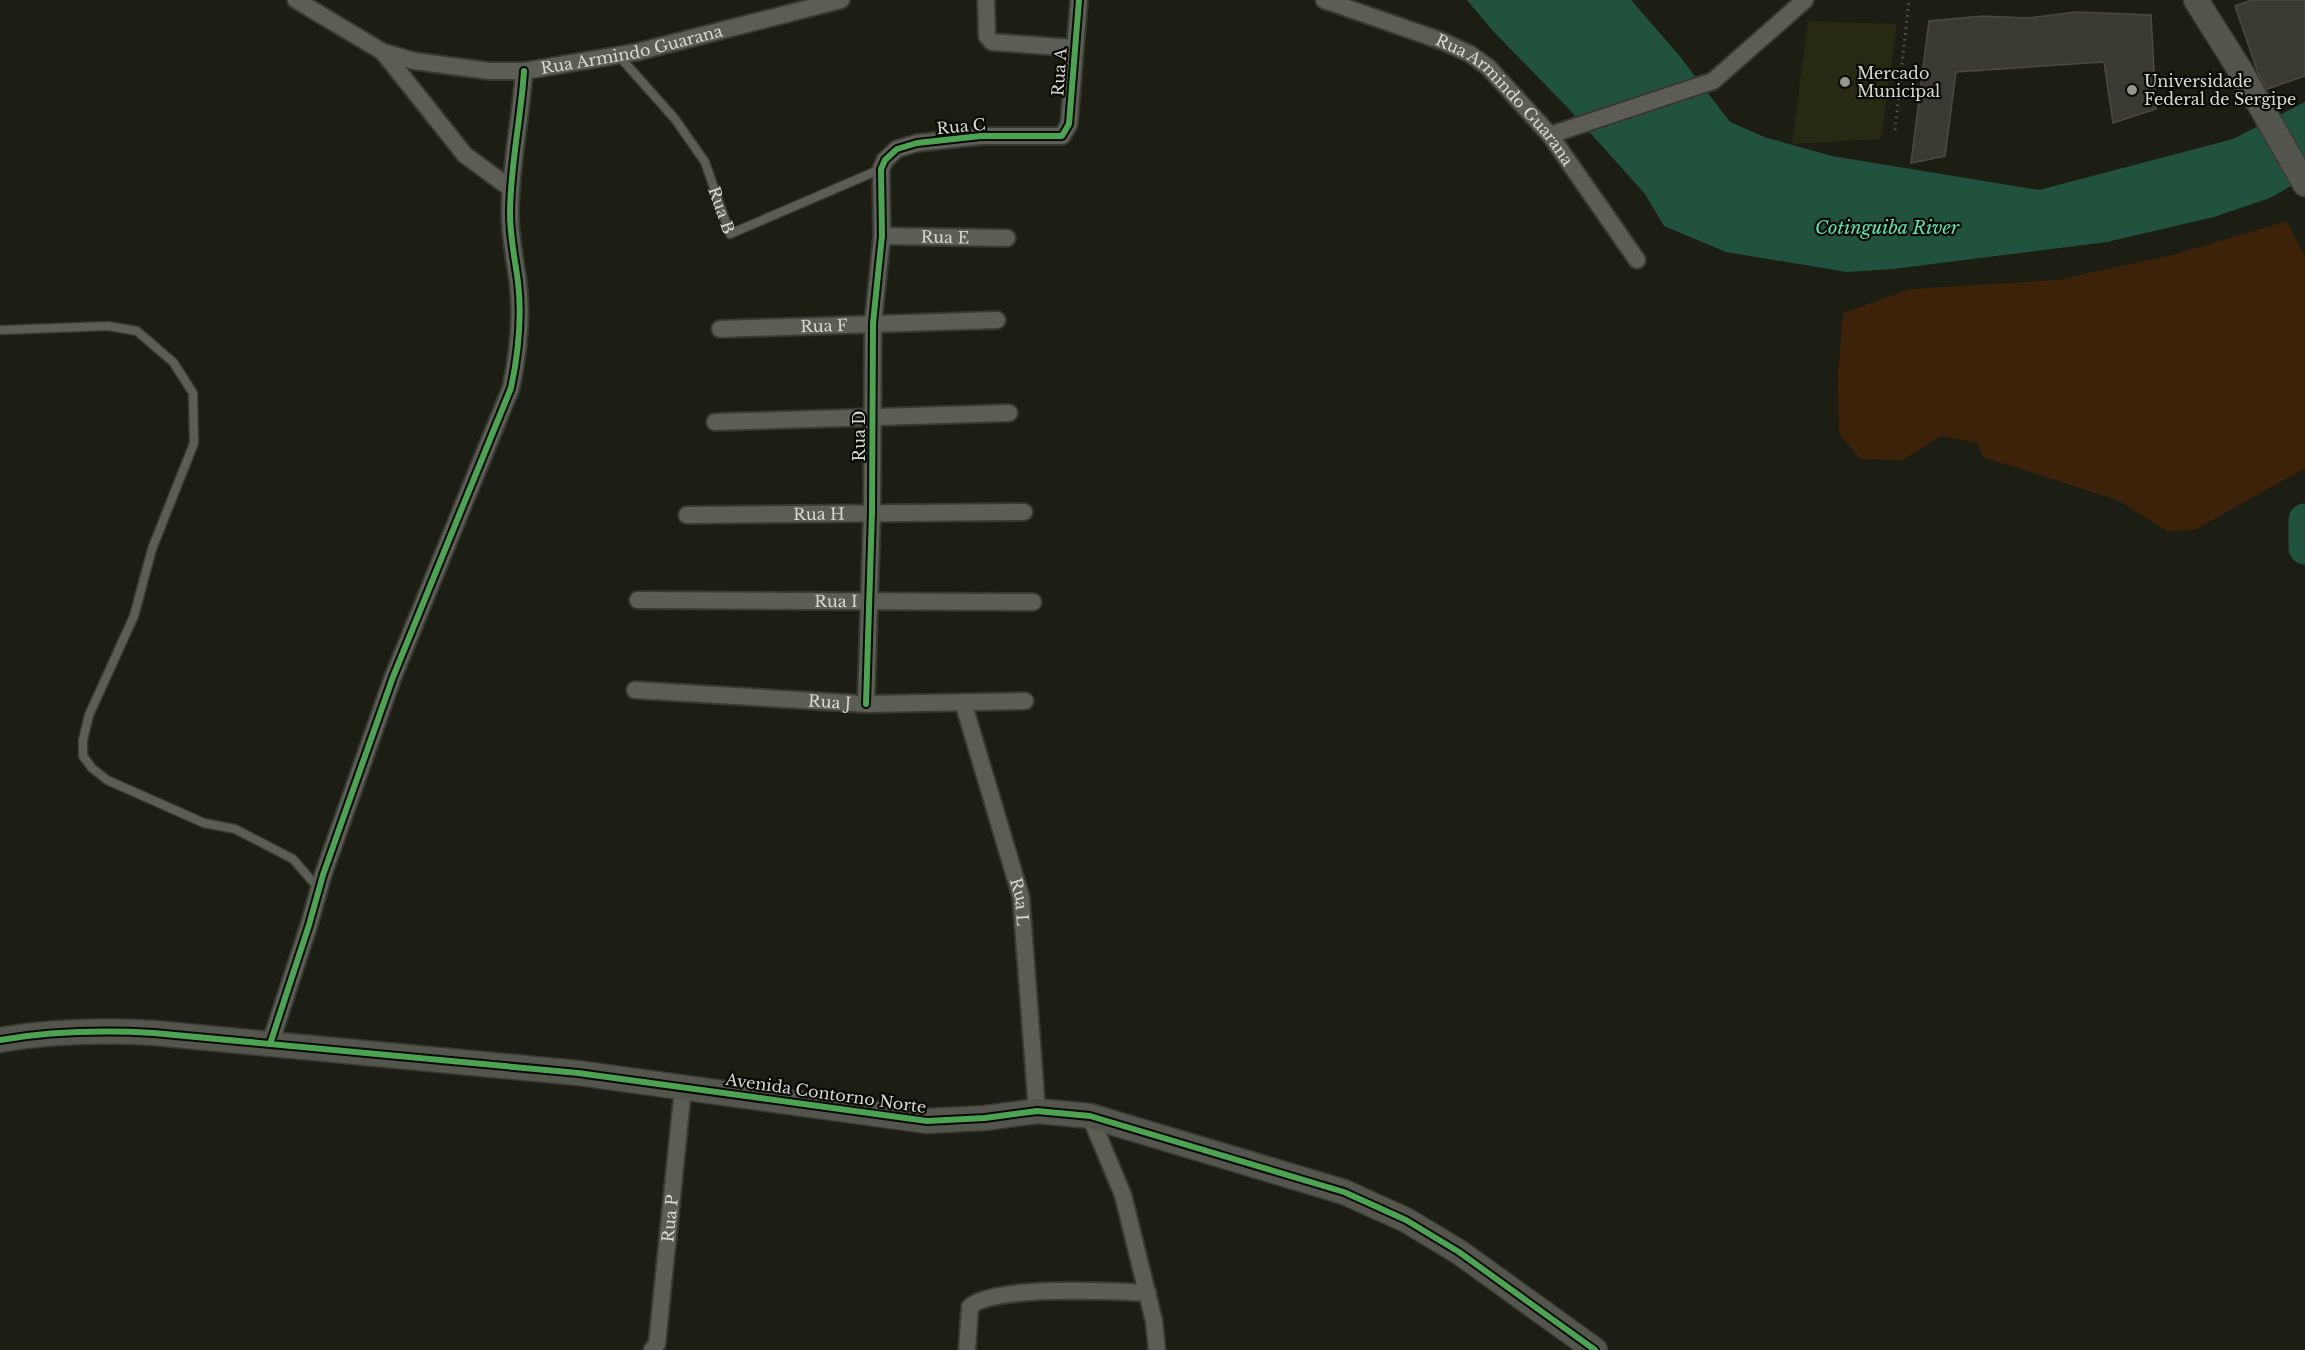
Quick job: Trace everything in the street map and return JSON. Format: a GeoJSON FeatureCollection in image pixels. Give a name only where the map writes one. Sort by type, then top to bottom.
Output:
{"type":"FeatureCollection","features":[{"type":"Feature","properties":{"kind":"street"},"geometry":{"type":"LineString","coordinates":[[296,0],[383,52],[465,155],[510,188]]}},
{"type":"Feature","properties":{"kind":"street","name":"Rua Armindo Guarana"},"geometry":{"type":"LineString","coordinates":[[383,52],[414,61],[489,70],[524,71],[618,55],[841,0]]}},
{"type":"Feature","properties":{"kind":"street"},"geometry":{"type":"LineString","coordinates":[[986,0],[988,39],[994,42],[1074,48]]}},
{"type":"Feature","properties":{"kind":"street","name":"Rua A"},"geometry":{"type":"LineString","coordinates":[[1055,137],[1062,135],[1069,124],[1079,0]]}},
{"type":"Feature","properties":{"kind":"street","name":"Rua Armindo Guarana"},"geometry":{"type":"LineString","coordinates":[[1324,0],[1410,29],[1470,54],[1500,78],[1550,135],[1637,260]]}},
{"type":"Feature","properties":{"kind":"street"},"geometry":{"type":"LineString","coordinates":[[1550,135],[1706,85],[1720,76],[1805,0]]}},
{"type":"Feature","properties":{"kind":"street"},"geometry":{"type":"LineString","coordinates":[[2196,0],[2240,70],[2305,184]]}},
{"type":"Feature","properties":{"kind":"street"},"geometry":{"type":"LineString","coordinates":[[270,1044],[319,889],[393,677],[511,388],[516,365],[519,285],[510,234],[510,188],[521,117],[524,71]]}},
{"type":"Feature","properties":{"kind":"street","name":"Rua C"},"geometry":{"type":"LineString","coordinates":[[881,169],[885,160],[897,149],[917,143],[981,136],[1055,137]]}},
{"type":"Feature","properties":{"kind":"street","name":"Rua D"},"geometry":{"type":"LineString","coordinates":[[866,704],[872,512],[873,323],[882,236],[881,169]]}},
{"type":"Feature","properties":{"kind":"street","name":"Rua E"},"geometry":{"type":"LineString","coordinates":[[882,236],[1007,238]]}},
{"type":"Feature","properties":{"kind":"street","name":"Rua F"},"geometry":{"type":"LineString","coordinates":[[720,329],[998,320]]}},
{"type":"Feature","properties":{"kind":"street"},"geometry":{"type":"LineString","coordinates":[[715,422],[1009,413]]}},
{"type":"Feature","properties":{"kind":"street","name":"Rua H"},"geometry":{"type":"LineString","coordinates":[[687,515],[1024,512]]}},
{"type":"Feature","properties":{"kind":"street","name":"Rua I"},"geometry":{"type":"LineString","coordinates":[[638,600],[1032,602]]}},
{"type":"Feature","properties":{"kind":"street","name":"Rua J"},"geometry":{"type":"LineString","coordinates":[[635,690],[866,704],[1025,701]]}},
{"type":"Feature","properties":{"kind":"street","name":"Rua L"},"geometry":{"type":"LineString","coordinates":[[963,702],[1021,897],[1037,1111]]}},
{"type":"Feature","properties":{"kind":"street","name":"Avenida Contorno Norte"},"geometry":{"type":"LineString","coordinates":[[0,1040],[44,1032],[97,1030],[578,1073],[927,1121],[1037,1111],[1090,1116],[1344,1192],[1386,1211],[1459,1252],[1595,1350]]}},
{"type":"Feature","properties":{"kind":"street","name":"Rua P"},"geometry":{"type":"LineString","coordinates":[[658,1348],[684,1088]]}},
{"type":"Feature","properties":{"kind":"street"},"geometry":{"type":"LineString","coordinates":[[1090,1116],[1123,1195],[1148,1293],[1157,1350]]}},
{"type":"Feature","properties":{"kind":"street"},"geometry":{"type":"LineString","coordinates":[[967,1350],[970,1307],[986,1297],[1095,1290],[1148,1293]]}},
{"type":"Feature","properties":{"kind":"lane","name":"Rua B"},"geometry":{"type":"LineString","coordinates":[[618,55],[675,119],[705,162],[730,234],[881,169]]}},
{"type":"Feature","properties":{"kind":"lane"},"geometry":{"type":"LineString","coordinates":[[2,330],[108,326],[137,331],[173,362],[193,393],[194,443],[152,549],[134,616],[89,715],[83,740],[83,756],[92,768],[116,785],[204,823],[235,829],[293,859],[319,889]]}},
{"type":"Feature","properties":{"kind":"path"},"geometry":{"type":"LineString","coordinates":[[1895,130],[1909,0]]}},
{"type":"Feature","properties":{"kind":"shaded area","name":"Mercado Municipal"},"geometry":{"type":"Polygon","coordinates":[[[1808,21],[1897,24],[1881,139],[1792,144],[1808,21]]]}},
{"type":"Feature","properties":{"kind":"shaded area"},"geometry":{"type":"Polygon","coordinates":[[[2287,221],[2305,256],[2305,468],[2195,530],[2167,531],[2117,500],[1983,457],[1977,443],[1941,436],[1903,460],[1860,459],[1839,434],[1838,375],[1843,313],[1910,289],[2057,280],[2172,255],[2287,221]]]}},
{"type":"Feature","properties":{"kind":"water","name":"Cotinguiba River"},"geometry":{"type":"Polygon","coordinates":[[[1467,0],[1631,0],[1678,54],[1730,122],[1767,138],[1832,156],[2039,190],[2233,139],[2305,102],[2305,178],[2270,198],[2214,217],[2107,242],[1893,269],[1847,272],[1726,252],[1664,226],[1645,194],[1567,107],[1492,30],[1467,0]]]}},
{"type":"Feature","properties":{"kind":"building"},"geometry":{"type":"Polygon","coordinates":[[[2252,0],[2305,0],[2305,76],[2267,89],[2258,73],[2235,6],[2252,0]]]}},
{"type":"Feature","properties":{"kind":"building","name":"Universidade Federal de Sergipe"},"geometry":{"type":"Polygon","coordinates":[[[2076,12],[2151,15],[2156,109],[2113,123],[2104,62],[1956,72],[1945,156],[1911,163],[1929,21],[1983,16],[2027,18],[2076,12]]]}},
{"type":"Feature","properties":{"kind":"waterway"},"geometry":{"type":"LineString","coordinates":[[2305,520],[2305,548]]}},
{"type":"Feature","properties":{"kind":"cycle path"},"geometry":{"type":"LineString","coordinates":[[866,704],[872,512],[873,323],[882,236],[881,169],[885,160],[897,149],[917,143],[981,136],[1062,136],[1069,124],[1079,0]]}},
{"type":"Feature","properties":{"kind":"cycle path"},"geometry":{"type":"LineString","coordinates":[[270,1044],[323,875],[393,677],[511,388],[520,308],[511,231],[510,196],[524,71]]}},
{"type":"Feature","properties":{"kind":"cycle path"},"geometry":{"type":"LineString","coordinates":[[0,1040],[77,1032],[154,1033],[578,1073],[927,1121],[985,1118],[1037,1111],[1090,1116],[1344,1192],[1406,1220],[1459,1252],[1595,1350]]}},
{"type":"Feature","properties":{"kind":"place","name":"Mercado Municipal"},"geometry":{"type":"Point","coordinates":[1845,82]}},
{"type":"Feature","properties":{"kind":"place","name":"Universidade Federal de Sergipe"},"geometry":{"type":"Point","coordinates":[2132,90]}}]}
